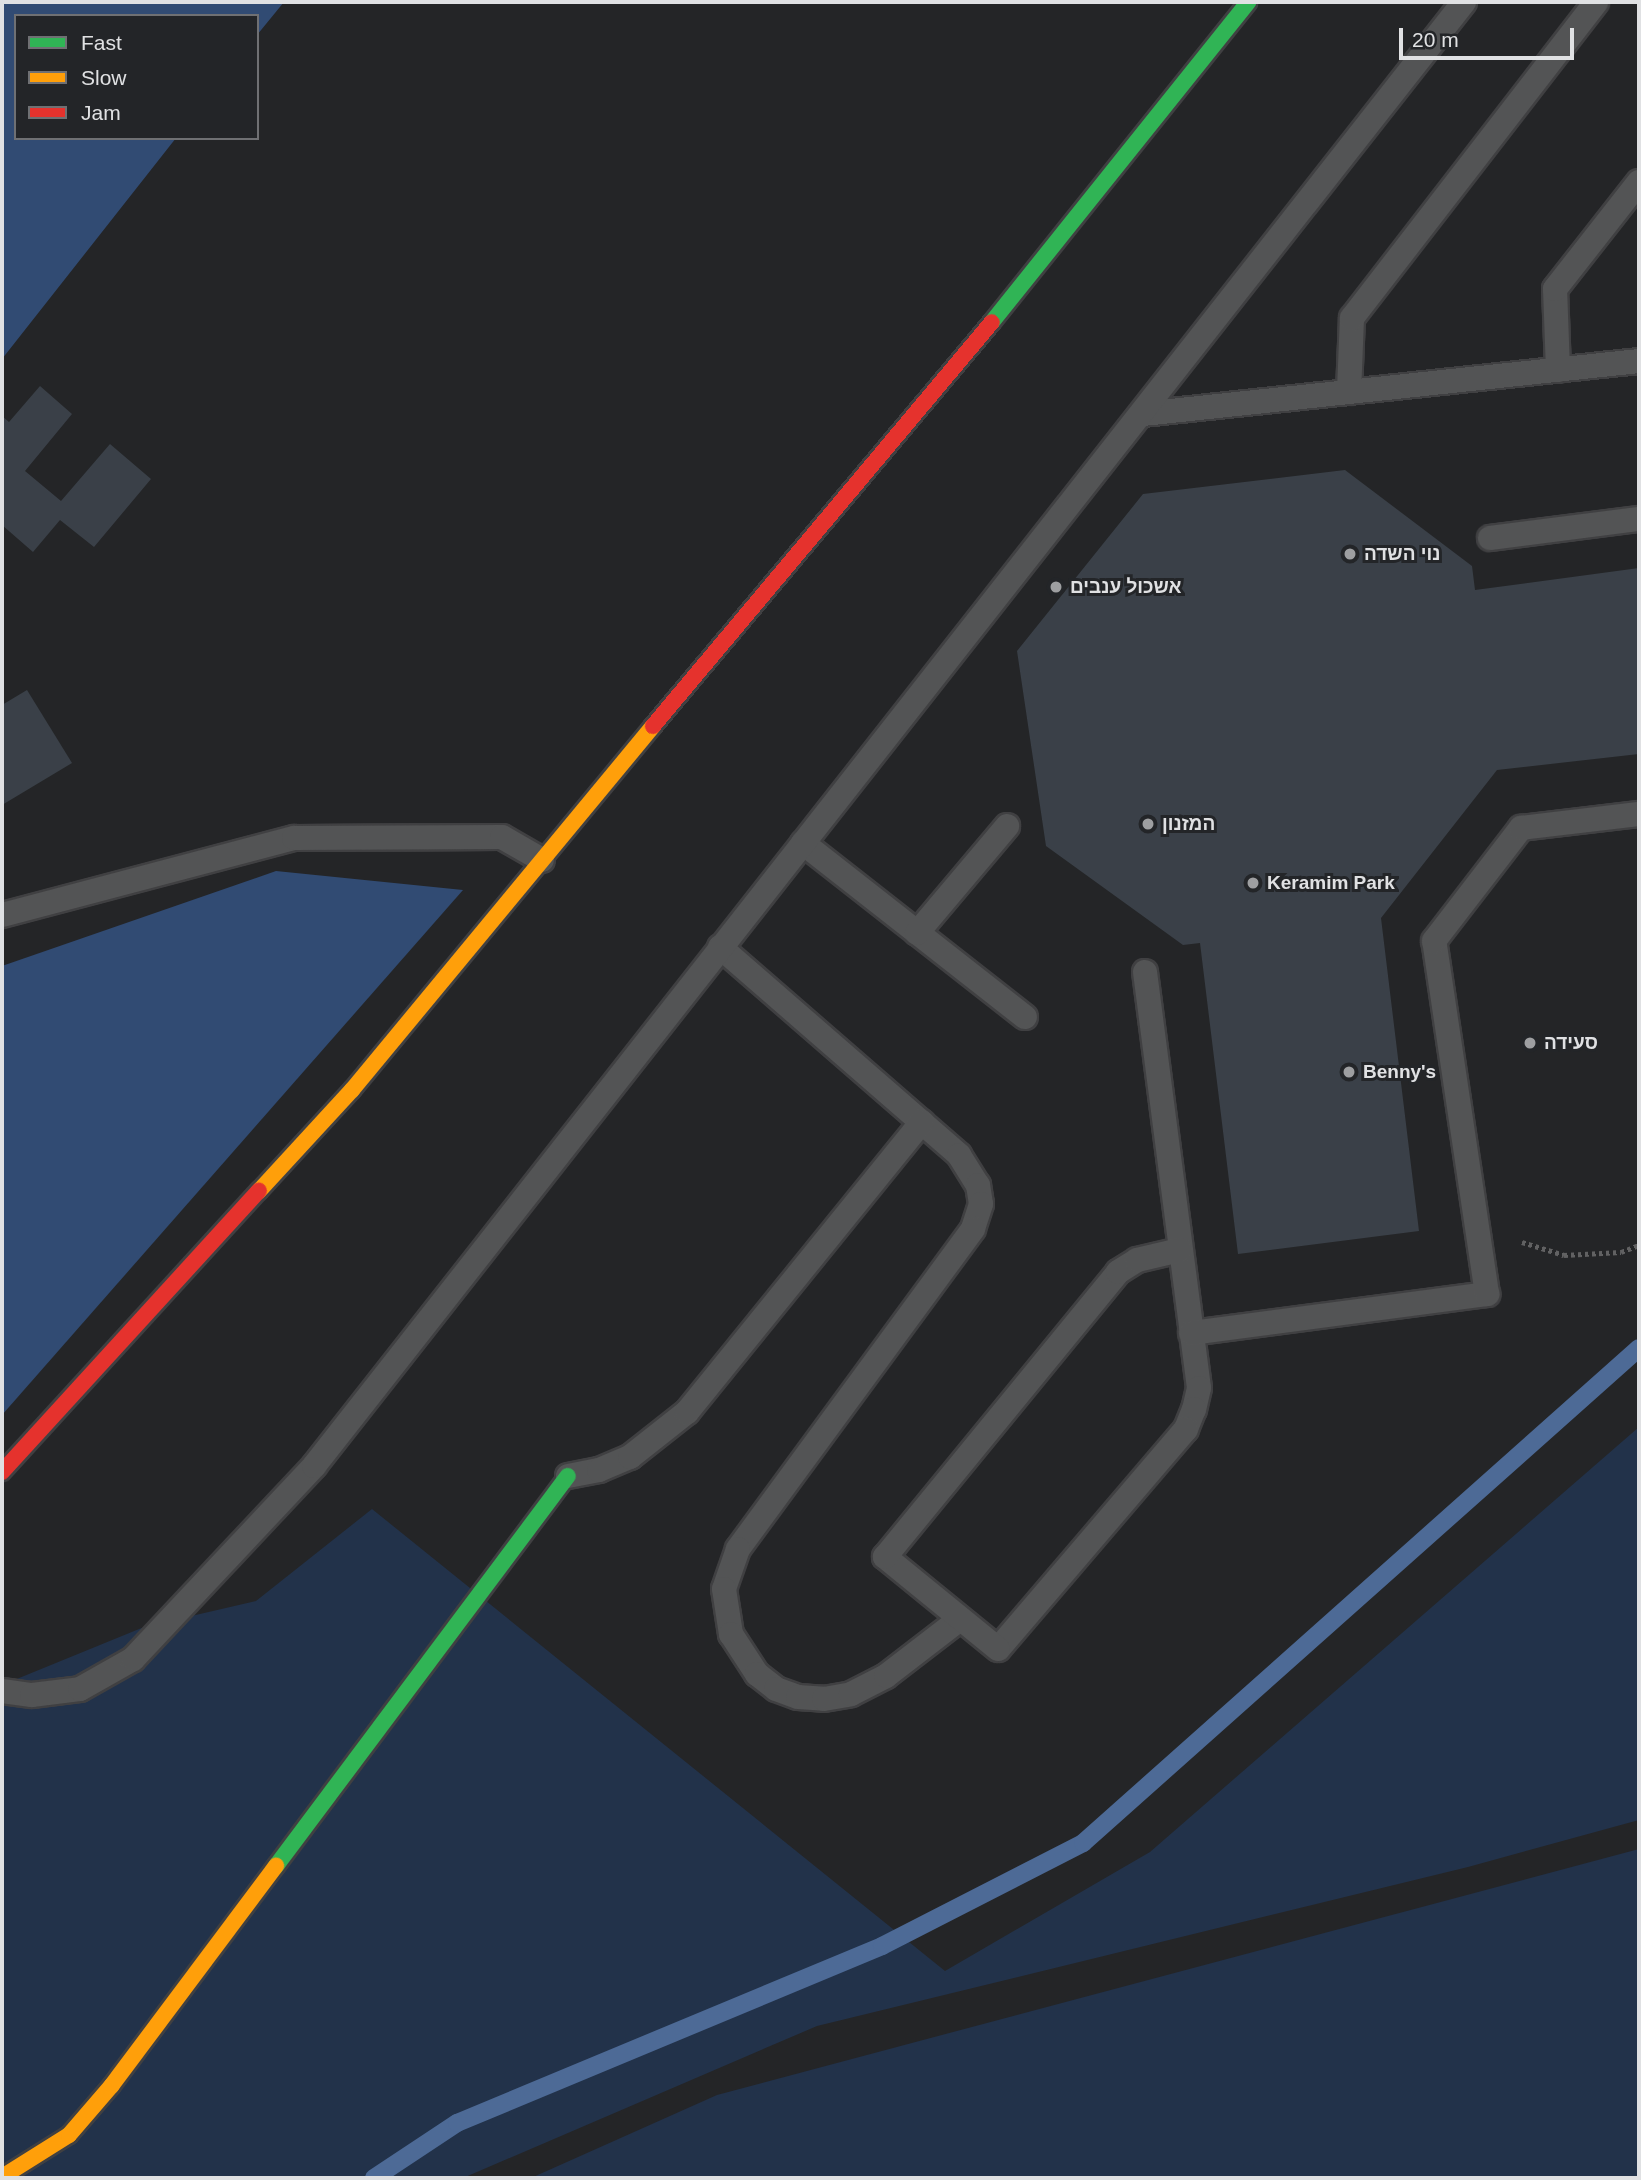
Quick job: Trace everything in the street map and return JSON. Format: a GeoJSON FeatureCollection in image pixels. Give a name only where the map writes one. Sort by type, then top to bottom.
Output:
{"type":"FeatureCollection","features":[{"type":"Feature","properties":{"kind":"main road"},"geometry":{"type":"LineString","coordinates":[[2,1472],[352,1090],[934,386],[1019,291],[1248,2]]}},
{"type":"Feature","properties":{"kind":"main road"},"geometry":{"type":"LineString","coordinates":[[2,2177],[69,2134],[112,2085],[568,1476]]}},
{"type":"Feature","properties":{"kind":"lane"},"geometry":{"type":"LineString","coordinates":[[2,1690],[32,1695],[80,1689],[133,1659],[314,1466],[1464,2]]}},
{"type":"Feature","properties":{"kind":"lane"},"geometry":{"type":"LineString","coordinates":[[1349,392],[1352,318],[1596,2]]}},
{"type":"Feature","properties":{"kind":"lane"},"geometry":{"type":"LineString","coordinates":[[1558,370],[1555,289],[1639,182]]}},
{"type":"Feature","properties":{"kind":"lane"},"geometry":{"type":"LineString","coordinates":[[1143,414],[1639,361]]}},
{"type":"Feature","properties":{"kind":"lane"},"geometry":{"type":"LineString","coordinates":[[1490,537],[1639,519]]}},
{"type":"Feature","properties":{"kind":"lane"},"geometry":{"type":"LineString","coordinates":[[1191,1333],[1487,1294],[1434,942],[1521,828],[1639,814]]}},
{"type":"Feature","properties":{"kind":"lane"},"geometry":{"type":"LineString","coordinates":[[917,933],[1007,826]]}},
{"type":"Feature","properties":{"kind":"lane"},"geometry":{"type":"LineString","coordinates":[[2,915],[294,838],[502,836],[542,860]]}},
{"type":"Feature","properties":{"kind":"lane"},"geometry":{"type":"LineString","coordinates":[[803,843],[1025,1017]]}},
{"type":"Feature","properties":{"kind":"lane"},"geometry":{"type":"LineString","coordinates":[[720,947],[959,1155],[974,1175],[981,1204],[978,1222],[738,1549],[727,1568],[725,1611],[731,1634],[757,1674],[798,1698],[824,1699],[851,1694],[886,1676],[960,1619]]}},
{"type":"Feature","properties":{"kind":"lane"},"geometry":{"type":"LineString","coordinates":[[1145,972],[1199,1388],[1186,1429],[998,1649],[885,1557],[1118,1272],[1138,1260],[1180,1250]]}},
{"type":"Feature","properties":{"kind":"lane"},"geometry":{"type":"LineString","coordinates":[[568,1476],[599,1470],[630,1457],[687,1412],[922,1122]]}},
{"type":"Feature","properties":{"kind":"path"},"geometry":{"type":"LineString","coordinates":[[1478,1229],[1564,1255],[1621,1252],[1639,1244]]}},
{"type":"Feature","properties":{"kind":"shaded area"},"geometry":{"type":"Polygon","coordinates":[[[2,2],[284,2],[259,33],[259,14],[14,14],[14,140],[174,140],[2,359],[2,2]]]}},
{"type":"Feature","properties":{"kind":"shaded area"},"geometry":{"type":"Polygon","coordinates":[[[276,871],[463,890],[2,1415],[2,966],[276,871]]]}},
{"type":"Feature","properties":{"kind":"shaded area"},"geometry":{"type":"Polygon","coordinates":[[[1639,1427],[1639,1820],[1468,1867],[817,2026],[463,2178],[2,2178],[2,1685],[144,1627],[256,1601],[372,1509],[945,1971],[1150,1852],[1639,1427]]]}},
{"type":"Feature","properties":{"kind":"shaded area"},"geometry":{"type":"Polygon","coordinates":[[[1639,1849],[1639,2178],[531,2178],[717,2095],[1639,1849]]]}},
{"type":"Feature","properties":{"kind":"building"},"geometry":{"type":"Polygon","coordinates":[[[40,386],[72,414],[25,471],[61,501],[110,444],[151,479],[94,547],[60,520],[33,552],[2,525],[2,416],[9,422],[40,386]]]}},
{"type":"Feature","properties":{"kind":"building","name":"Keramim Park"},"geometry":{"type":"Polygon","coordinates":[[[1345,470],[1472,566],[1475,590],[1639,568],[1639,754],[1497,770],[1381,918],[1419,1231],[1238,1254],[1200,943],[1183,945],[1046,846],[1017,651],[1143,494],[1345,470]]]}},
{"type":"Feature","properties":{"kind":"building"},"geometry":{"type":"Polygon","coordinates":[[[27,690],[72,763],[2,805],[2,705],[27,690]]]}},
{"type":"Feature","properties":{"kind":"waterway"},"geometry":{"type":"LineString","coordinates":[[374,2178],[457,2123],[882,1946],[1083,1843],[1639,1348]]}},
{"type":"Feature","properties":{"kind":"traffic: fast"},"geometry":{"type":"LineString","coordinates":[[992,322],[1248,2]]}},
{"type":"Feature","properties":{"kind":"traffic: fast"},"geometry":{"type":"LineString","coordinates":[[276,1866],[568,1476]]}},
{"type":"Feature","properties":{"kind":"traffic: slow"},"geometry":{"type":"LineString","coordinates":[[259,1191],[352,1090],[653,726]]}},
{"type":"Feature","properties":{"kind":"traffic: slow"},"geometry":{"type":"LineString","coordinates":[[2,2177],[69,2135],[112,2085],[276,1866]]}},
{"type":"Feature","properties":{"kind":"traffic: jam"},"geometry":{"type":"LineString","coordinates":[[653,726],[992,322]]}},
{"type":"Feature","properties":{"kind":"traffic: jam"},"geometry":{"type":"LineString","coordinates":[[2,1472],[259,1191]]}},
{"type":"Feature","properties":{"kind":"place","name":"נוי השדה"},"geometry":{"type":"Point","coordinates":[1350,554]}},
{"type":"Feature","properties":{"kind":"place","name":"אשכול ענבים"},"geometry":{"type":"Point","coordinates":[1056,587]}},
{"type":"Feature","properties":{"kind":"place","name":"המזנון"},"geometry":{"type":"Point","coordinates":[1148,824]}},
{"type":"Feature","properties":{"kind":"place","name":"Keramim Park"},"geometry":{"type":"Point","coordinates":[1253,883]}},
{"type":"Feature","properties":{"kind":"place","name":"סעידה"},"geometry":{"type":"Point","coordinates":[1530,1043]}},
{"type":"Feature","properties":{"kind":"place","name":"Benny's"},"geometry":{"type":"Point","coordinates":[1349,1072]}}]}
